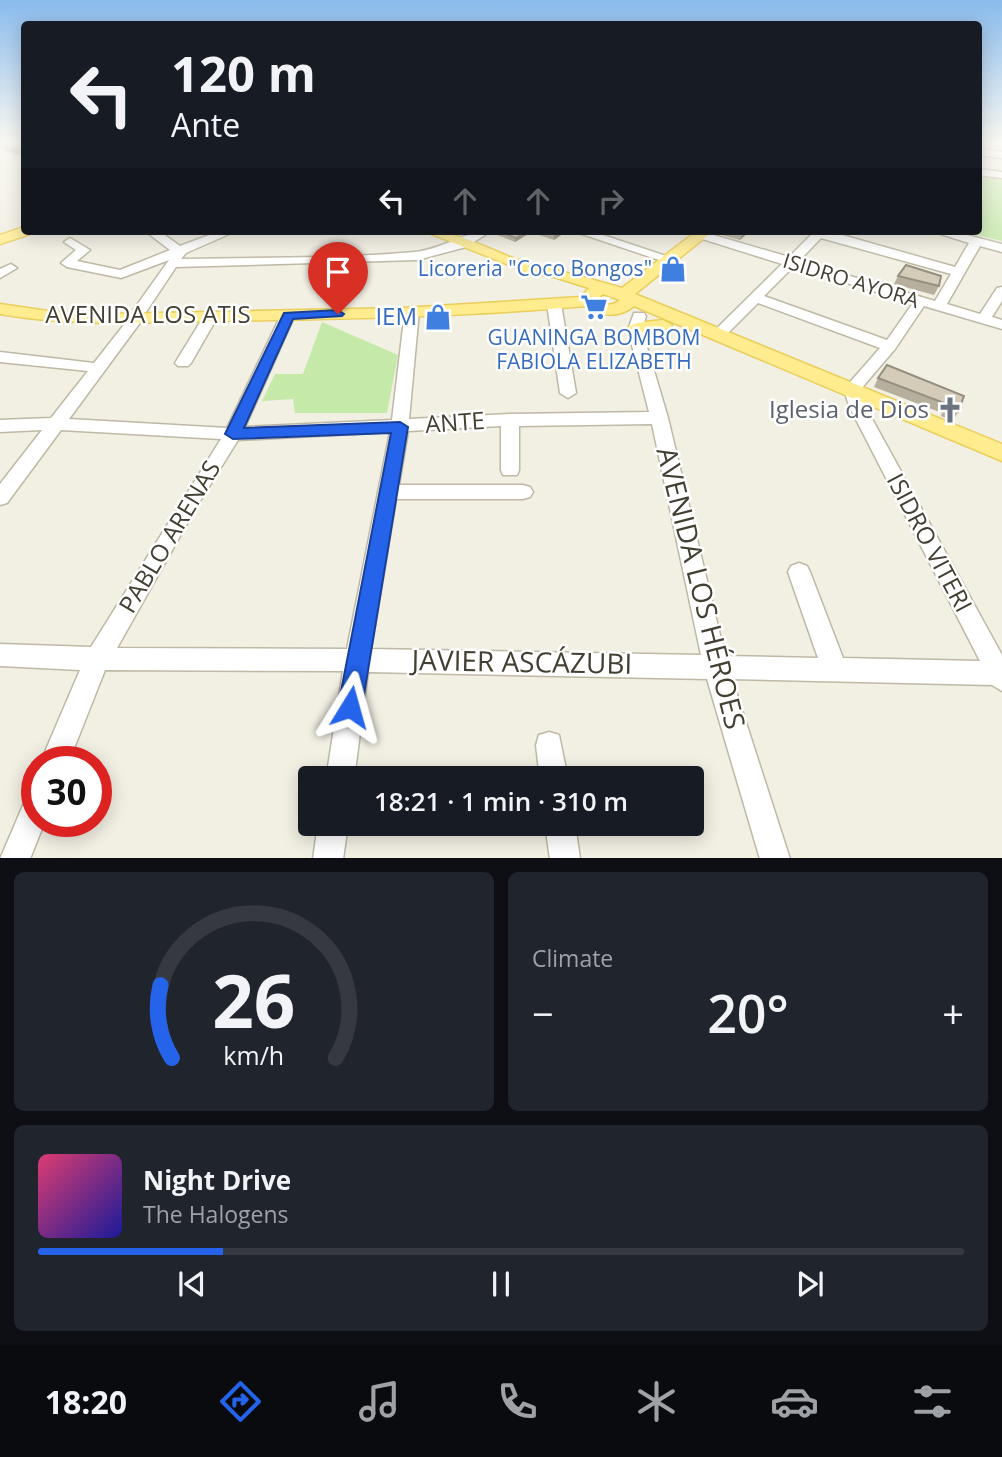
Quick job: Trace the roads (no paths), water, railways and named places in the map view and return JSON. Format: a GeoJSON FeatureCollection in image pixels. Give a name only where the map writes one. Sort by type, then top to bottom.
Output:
{"type":"FeatureCollection","features":[{"type":"Feature","properties":{"kind":"main road"},"geometry":{"type":"LineString","coordinates":[[0,231],[21,223]]}},
{"type":"Feature","properties":{"kind":"main road"},"geometry":{"type":"LineString","coordinates":[[0,240],[21,232]]}},
{"type":"Feature","properties":{"kind":"main road"},"geometry":{"type":"LineString","coordinates":[[441,235],[540,272],[556,273],[623,303],[663,325],[1002,453]]}},
{"type":"Feature","properties":{"kind":"main road"},"geometry":{"type":"LineString","coordinates":[[623,303],[664,257],[695,235]]}},
{"type":"Feature","properties":{"kind":"main road"},"geometry":{"type":"LineString","coordinates":[[540,272],[556,295]]}},
{"type":"Feature","properties":{"kind":"main road","name":"AVENIDA LOS ATIS"},"geometry":{"type":"LineString","coordinates":[[0,301],[75,310],[211,316],[412,311],[556,295]]}},
{"type":"Feature","properties":{"kind":"main road","name":"AVENIDA LOS ATIS"},"geometry":{"type":"LineString","coordinates":[[0,309],[64,320],[138,314],[556,295],[590,297],[599,308],[623,303]]}},
{"type":"Feature","properties":{"kind":"main road"},"geometry":{"type":"LineString","coordinates":[[623,303],[718,335],[1002,469]]}},
{"type":"Feature","properties":{"kind":"street"},"geometry":{"type":"LineString","coordinates":[[155,235],[177,258],[416,256],[463,244],[478,235]]}},
{"type":"Feature","properties":{"kind":"street"},"geometry":{"type":"LineString","coordinates":[[70,242],[84,250],[67,263],[116,275],[177,258],[222,235]]}},
{"type":"Feature","properties":{"kind":"street"},"geometry":{"type":"LineString","coordinates":[[592,235],[664,257]]}},
{"type":"Feature","properties":{"kind":"street","name":"ISIDRO AYORA"},"geometry":{"type":"LineString","coordinates":[[708,235],[791,263],[1002,325]]}},
{"type":"Feature","properties":{"kind":"street"},"geometry":{"type":"LineString","coordinates":[[718,335],[817,235]]}},
{"type":"Feature","properties":{"kind":"street"},"geometry":{"type":"LineString","coordinates":[[830,235],[957,272]]}},
{"type":"Feature","properties":{"kind":"street"},"geometry":{"type":"LineString","coordinates":[[951,235],[1002,248]]}},
{"type":"Feature","properties":{"kind":"street"},"geometry":{"type":"LineString","coordinates":[[937,307],[976,242]]}},
{"type":"Feature","properties":{"kind":"street"},"geometry":{"type":"LineString","coordinates":[[0,498],[101,368],[177,258]]}},
{"type":"Feature","properties":{"kind":"street"},"geometry":{"type":"LineString","coordinates":[[983,320],[1002,291]]}},
{"type":"Feature","properties":{"kind":"street"},"geometry":{"type":"LineString","coordinates":[[556,295],[568,393]]}},
{"type":"Feature","properties":{"kind":"street"},"geometry":{"type":"LineString","coordinates":[[756,298],[890,346]]}},
{"type":"Feature","properties":{"kind":"street"},"geometry":{"type":"LineString","coordinates":[[854,397],[920,302]]}},
{"type":"Feature","properties":{"kind":"street","name":"AVENIDA LOS HÉROES"},"geometry":{"type":"LineString","coordinates":[[623,303],[659,418],[715,665],[775,858]]}},
{"type":"Feature","properties":{"kind":"street"},"geometry":{"type":"LineString","coordinates":[[342,766],[357,660],[400,427],[412,311]]}},
{"type":"Feature","properties":{"kind":"street","name":"PABLO ARENAS"},"geometry":{"type":"LineString","coordinates":[[61,746],[97,659],[190,501],[233,434],[288,315]]}},
{"type":"Feature","properties":{"kind":"street"},"geometry":{"type":"LineString","coordinates":[[183,363],[211,316]]}},
{"type":"Feature","properties":{"kind":"street"},"geometry":{"type":"LineString","coordinates":[[0,357],[101,368]]}},
{"type":"Feature","properties":{"kind":"street","name":"ISIDRO VITERI"},"geometry":{"type":"LineString","coordinates":[[854,397],[1001,675]]}},
{"type":"Feature","properties":{"kind":"street","name":"ANTE"},"geometry":{"type":"LineString","coordinates":[[0,426],[55,424],[233,434],[510,420],[659,418]]}},
{"type":"Feature","properties":{"kind":"street"},"geometry":{"type":"LineString","coordinates":[[510,420],[510,470]]}},
{"type":"Feature","properties":{"kind":"street"},"geometry":{"type":"LineString","coordinates":[[388,492],[523,492]]}},
{"type":"Feature","properties":{"kind":"street"},"geometry":{"type":"LineString","coordinates":[[799,572],[834,668]]}},
{"type":"Feature","properties":{"kind":"street","name":"JAVIER ASCÁZUBI"},"geometry":{"type":"LineString","coordinates":[[0,654],[97,659],[715,665],[1001,675]]}},
{"type":"Feature","properties":{"kind":"street"},"geometry":{"type":"LineString","coordinates":[[549,745],[552,766]]}},
{"type":"Feature","properties":{"kind":"street"},"geometry":{"type":"LineString","coordinates":[[328,858],[331,836]]}},
{"type":"Feature","properties":{"kind":"street"},"geometry":{"type":"LineString","coordinates":[[562,836],[565,858]]}},
{"type":"Feature","properties":{"kind":"street"},"geometry":{"type":"LineString","coordinates":[[15,858],[24,837]]}},
{"type":"Feature","properties":{"kind":"place","name":"Licoreria \"Coco Bongos\""},"geometry":{"type":"Point","coordinates":[673,269]}},
{"type":"Feature","properties":{"kind":"place","name":"GUANINGA BOMBOM FABIOLA ELIZABETH"},"geometry":{"type":"Point","coordinates":[594,307]}},
{"type":"Feature","properties":{"kind":"place","name":"IEM"},"geometry":{"type":"Point","coordinates":[438,317]}},
{"type":"Feature","properties":{"kind":"place","name":"Iglesia de Dios"},"geometry":{"type":"Point","coordinates":[950,410]}}]}
